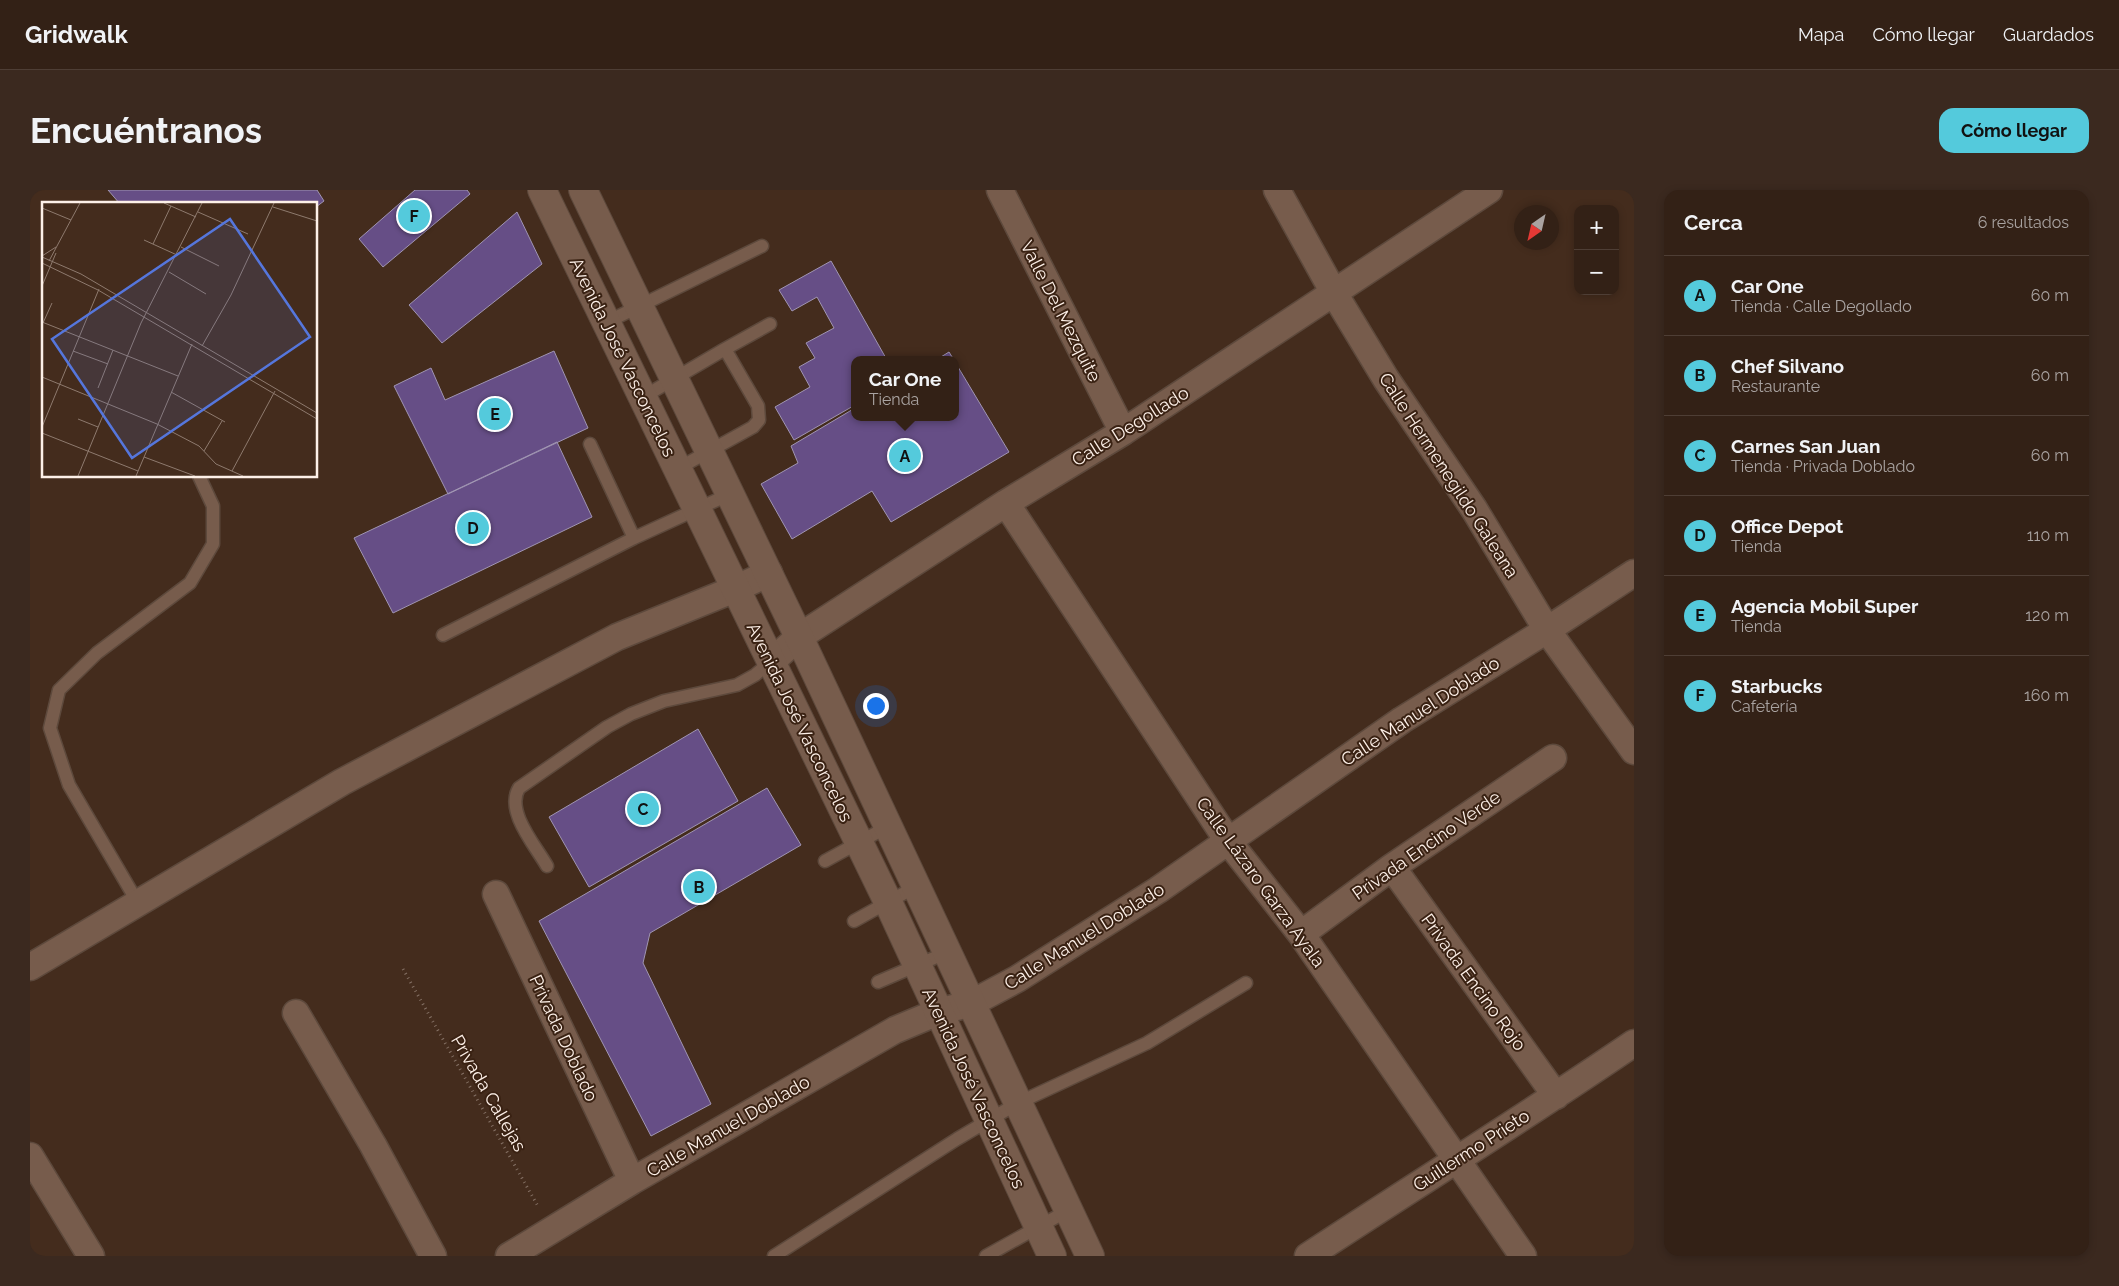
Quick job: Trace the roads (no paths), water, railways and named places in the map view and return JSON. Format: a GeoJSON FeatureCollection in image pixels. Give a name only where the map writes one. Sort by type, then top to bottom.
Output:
{"type":"FeatureCollection","features":[{"type":"Feature","properties":{"kind":"main road","name":"Avenida José Vasconcelos"},"geometry":{"type":"LineString","coordinates":[[542,190],[888,902],[1052,1256]]}},
{"type":"Feature","properties":{"kind":"main road","name":"Avenida José Vasconcelos"},"geometry":{"type":"LineString","coordinates":[[583,190],[799,636],[948,952],[1067,1211],[1090,1256]]}},
{"type":"Feature","properties":{"kind":"street","name":"Valle Del Mezquite"},"geometry":{"type":"LineString","coordinates":[[1000,190],[1123,432]]}},
{"type":"Feature","properties":{"kind":"street","name":"Calle Hermenegildo Galeana"},"geometry":{"type":"LineString","coordinates":[[1277,190],[1334,294],[1386,379],[1474,509],[1547,630],[1634,751]]}},
{"type":"Feature","properties":{"kind":"street","name":"Calle Degollado"},"geometry":{"type":"LineString","coordinates":[[772,661],[799,636],[1006,503],[1123,432],[1489,190]]}},
{"type":"Feature","properties":{"kind":"street","name":"Calle Lázaro Garza Ayala"},"geometry":{"type":"LineString","coordinates":[[1006,503],[1228,842],[1301,934],[1523,1256]]}},
{"type":"Feature","properties":{"kind":"street"},"geometry":{"type":"LineString","coordinates":[[30,967],[342,782],[617,637],[735,589],[769,573]]}},
{"type":"Feature","properties":{"kind":"street","name":"Calle Manuel Doblado"},"geometry":{"type":"LineString","coordinates":[[513,1255],[739,1116],[895,1030],[938,1012],[972,1004],[1017,979],[1133,906],[1402,720],[1547,630],[1634,573]]}},
{"type":"Feature","properties":{"kind":"street","name":"Privada Encino Verde"},"geometry":{"type":"LineString","coordinates":[[1301,934],[1392,867],[1553,758]]}},
{"type":"Feature","properties":{"kind":"street","name":"Privada Encino Rojo"},"geometry":{"type":"LineString","coordinates":[[1392,867],[1556,1096]]}},
{"type":"Feature","properties":{"kind":"street","name":"Privada Doblado"},"geometry":{"type":"LineString","coordinates":[[496,894],[632,1181]]}},
{"type":"Feature","properties":{"kind":"street"},"geometry":{"type":"LineString","coordinates":[[296,1013],[373,1145],[433,1256]]}},
{"type":"Feature","properties":{"kind":"street","name":"Guillermo Prieto"},"geometry":{"type":"LineString","coordinates":[[1308,1256],[1556,1096],[1634,1043]]}},
{"type":"Feature","properties":{"kind":"street"},"geometry":{"type":"LineString","coordinates":[[30,1156],[91,1256]]}},
{"type":"Feature","properties":{"kind":"lane"},"geometry":{"type":"LineString","coordinates":[[607,322],[762,246]]}},
{"type":"Feature","properties":{"kind":"lane"},"geometry":{"type":"LineString","coordinates":[[643,397],[770,324]]}},
{"type":"Feature","properties":{"kind":"lane"},"geometry":{"type":"LineString","coordinates":[[677,469],[753,427],[759,420],[758,406],[725,349]]}},
{"type":"Feature","properties":{"kind":"lane"},"geometry":{"type":"LineString","coordinates":[[590,444],[634,538]]}},
{"type":"Feature","properties":{"kind":"lane"},"geometry":{"type":"LineString","coordinates":[[138,903],[69,785],[50,728],[59,690],[97,653],[190,583],[213,544],[213,506],[200,478]]}},
{"type":"Feature","properties":{"kind":"lane"},"geometry":{"type":"LineString","coordinates":[[444,635],[634,538],[730,494]]}},
{"type":"Feature","properties":{"kind":"lane"},"geometry":{"type":"LineString","coordinates":[[548,866],[518,816],[514,805],[514,796],[519,788],[606,727],[631,714],[664,701],[737,685],[755,675],[772,661]]}},
{"type":"Feature","properties":{"kind":"lane"},"geometry":{"type":"LineString","coordinates":[[825,861],[888,826]]}},
{"type":"Feature","properties":{"kind":"lane"},"geometry":{"type":"LineString","coordinates":[[854,920],[917,886]]}},
{"type":"Feature","properties":{"kind":"lane"},"geometry":{"type":"LineString","coordinates":[[878,982],[948,952]]}},
{"type":"Feature","properties":{"kind":"lane"},"geometry":{"type":"LineString","coordinates":[[774,1256],[1018,1103],[1147,1043],[1246,983]]}},
{"type":"Feature","properties":{"kind":"lane"},"geometry":{"type":"LineString","coordinates":[[986,1256],[1067,1211]]}},
{"type":"Feature","properties":{"kind":"place","name":"Starbucks"},"geometry":{"type":"Point","coordinates":[414,216]}},
{"type":"Feature","properties":{"kind":"place","name":"Agencia Mobil Super"},"geometry":{"type":"Point","coordinates":[495,414]}},
{"type":"Feature","properties":{"kind":"place","name":"Car One"},"geometry":{"type":"Point","coordinates":[905,456]}},
{"type":"Feature","properties":{"kind":"place","name":"Office Depot"},"geometry":{"type":"Point","coordinates":[473,528]}},
{"type":"Feature","properties":{"kind":"place","name":"Carnes San Juan"},"geometry":{"type":"Point","coordinates":[643,809]}},
{"type":"Feature","properties":{"kind":"place","name":"Chef Silvano"},"geometry":{"type":"Point","coordinates":[699,887]}}]}
